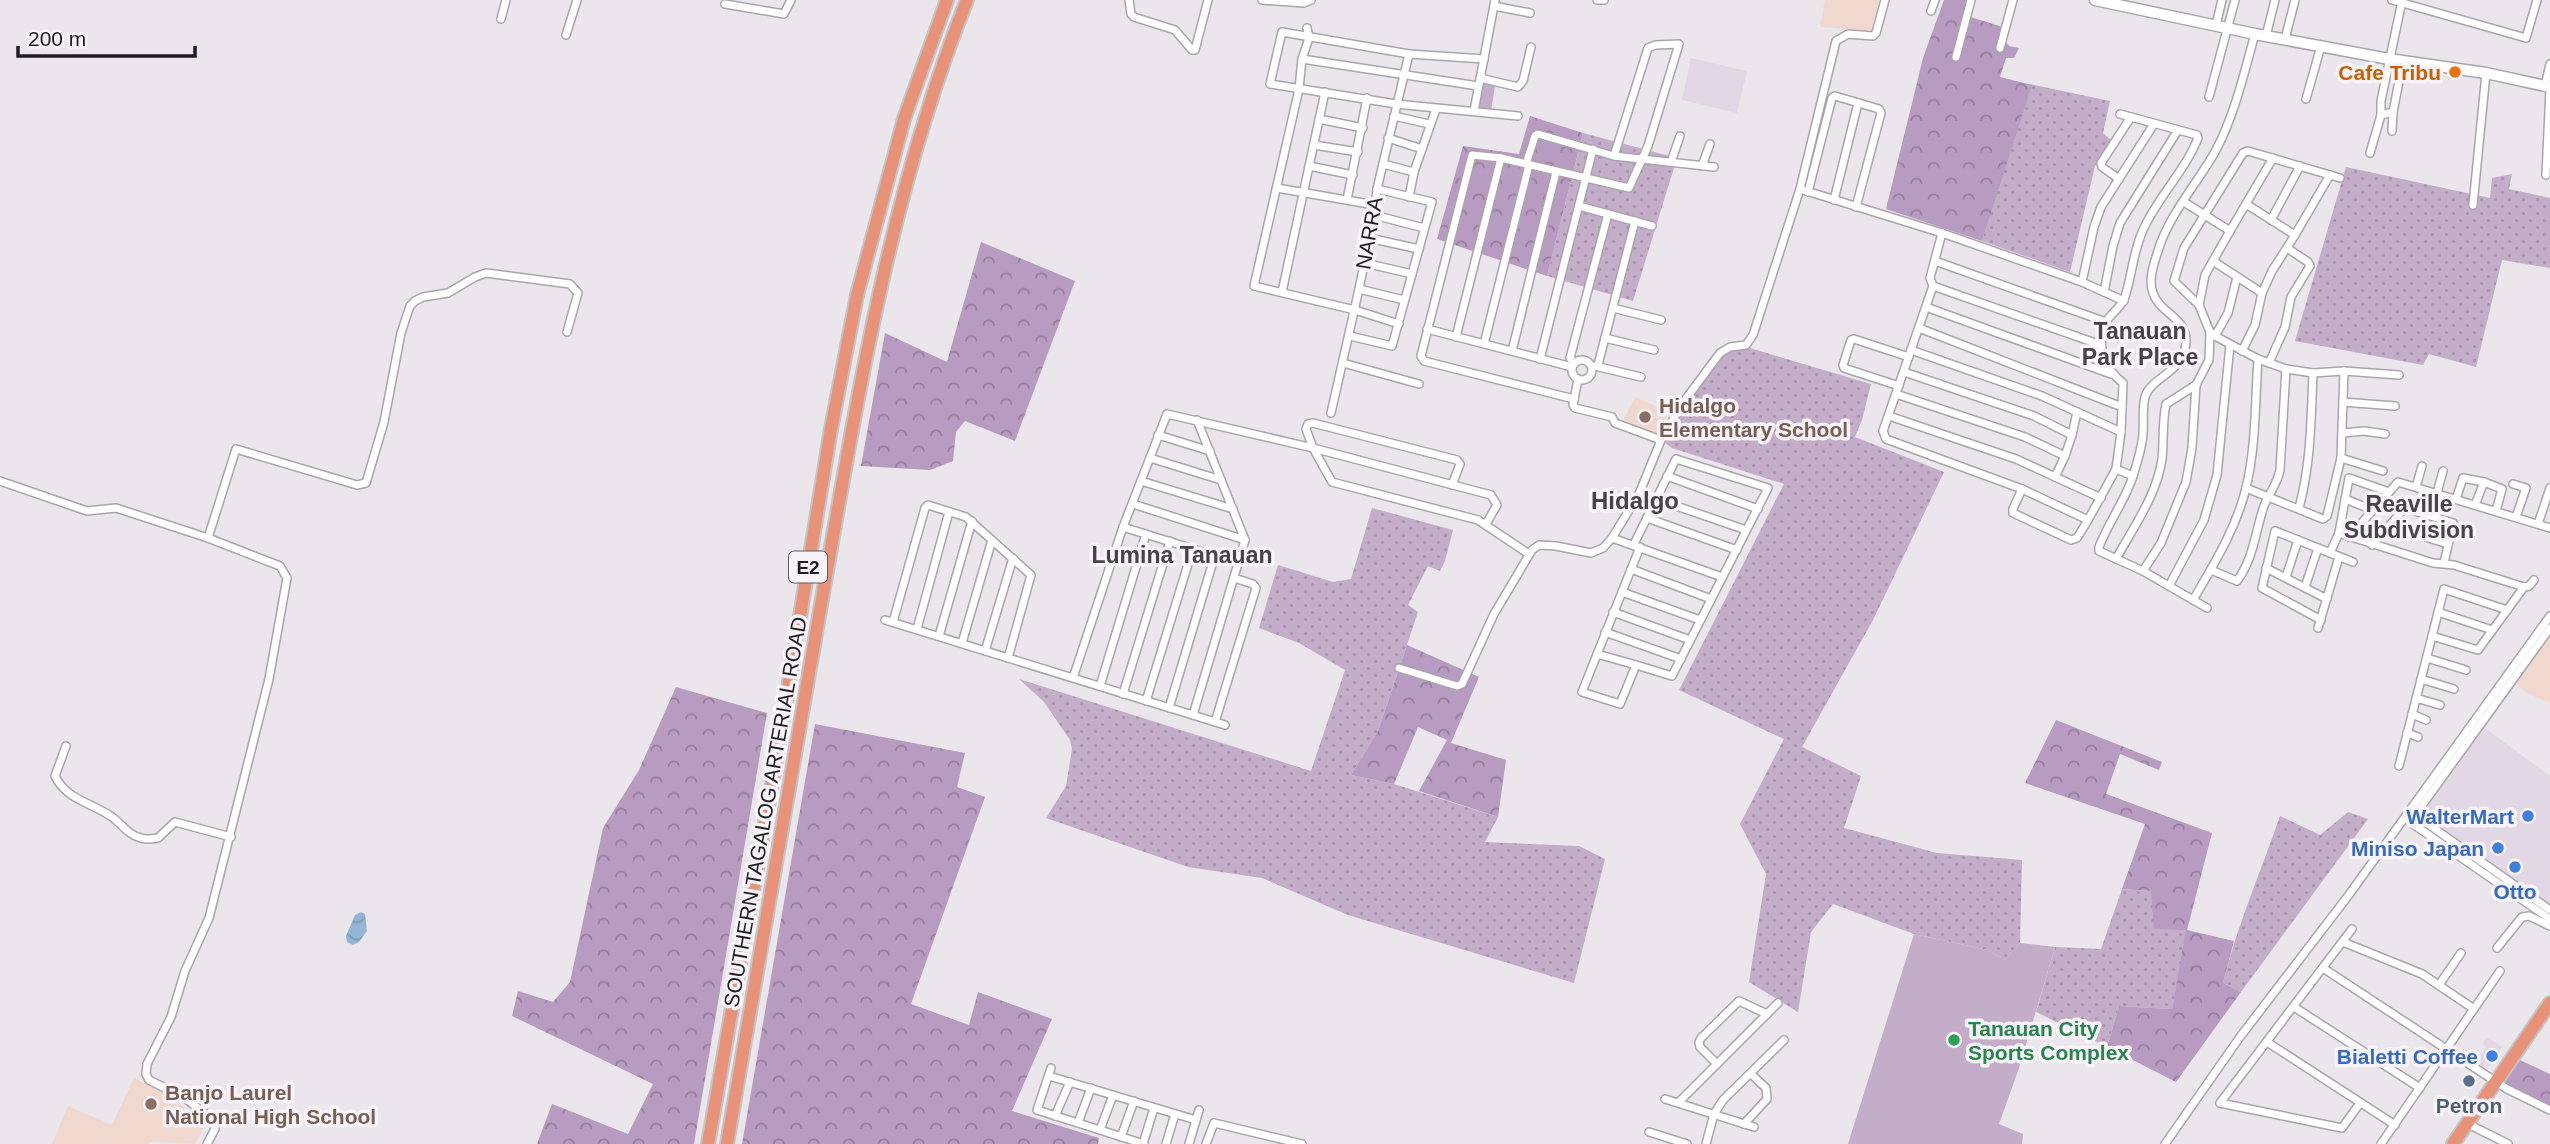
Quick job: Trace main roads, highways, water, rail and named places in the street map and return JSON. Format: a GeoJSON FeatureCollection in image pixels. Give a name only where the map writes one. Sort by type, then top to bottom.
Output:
{"type":"FeatureCollection","features":[{"type":"Feature","properties":{"kind":"highway","name":"SOUTHERN TAGALOG ARTERIAL ROAD"},"geometry":{"type":"LineString","coordinates":[[708,1144],[778,750],[831,429],[857,295],[904,119],[947,0]]}},
{"type":"Feature","properties":{"kind":"highway","name":"SOUTHERN TAGALOG ARTERIAL ROAD"},"geometry":{"type":"LineString","coordinates":[[727,1144],[866,348],[907,177],[940,72],[967,0]]}},
{"type":"Feature","properties":{"kind":"highway"},"geometry":{"type":"LineString","coordinates":[[2454,1144],[2550,1003]]}},
{"type":"Feature","properties":{"kind":"water"},"geometry":{"type":"Polygon","coordinates":[[[361,912],[365,914],[367,931],[359,942],[353,945],[347,942],[346,936],[355,915],[361,912]]]}},
{"type":"Feature","properties":{"kind":"place","name":"Cafe Tribu"},"geometry":{"type":"Point","coordinates":[2455,72]}},
{"type":"Feature","properties":{"kind":"place","name":"Hidalgo Elementary School"},"geometry":{"type":"Point","coordinates":[1645,417]}},
{"type":"Feature","properties":{"kind":"place","name":"WalterMart"},"geometry":{"type":"Point","coordinates":[2528,816]}},
{"type":"Feature","properties":{"kind":"place","name":"Miniso Japan"},"geometry":{"type":"Point","coordinates":[2498,848]}},
{"type":"Feature","properties":{"kind":"place","name":"Otto"},"geometry":{"type":"Point","coordinates":[2515,867]}},
{"type":"Feature","properties":{"kind":"place","name":"Tanauan City Sports Complex"},"geometry":{"type":"Point","coordinates":[1954,1040]}},
{"type":"Feature","properties":{"kind":"place","name":"Bialetti Coffee"},"geometry":{"type":"Point","coordinates":[2492,1056]}},
{"type":"Feature","properties":{"kind":"place","name":"Petron"},"geometry":{"type":"Point","coordinates":[2469,1081]}},
{"type":"Feature","properties":{"kind":"place","name":"Banjo Laurel National High School"},"geometry":{"type":"Point","coordinates":[151,1104]}},
{"type":"Feature","properties":{"kind":"district","name":"Tanauan Park Place"},"geometry":{"type":"Point","coordinates":[2140,344]}},
{"type":"Feature","properties":{"kind":"district","name":"Hidalgo"},"geometry":{"type":"Point","coordinates":[1635,500]}},
{"type":"Feature","properties":{"kind":"district","name":"Reaville Subdivision"},"geometry":{"type":"Point","coordinates":[2409,517]}},
{"type":"Feature","properties":{"kind":"district","name":"Lumina Tanauan"},"geometry":{"type":"Point","coordinates":[1182,555]}}]}
